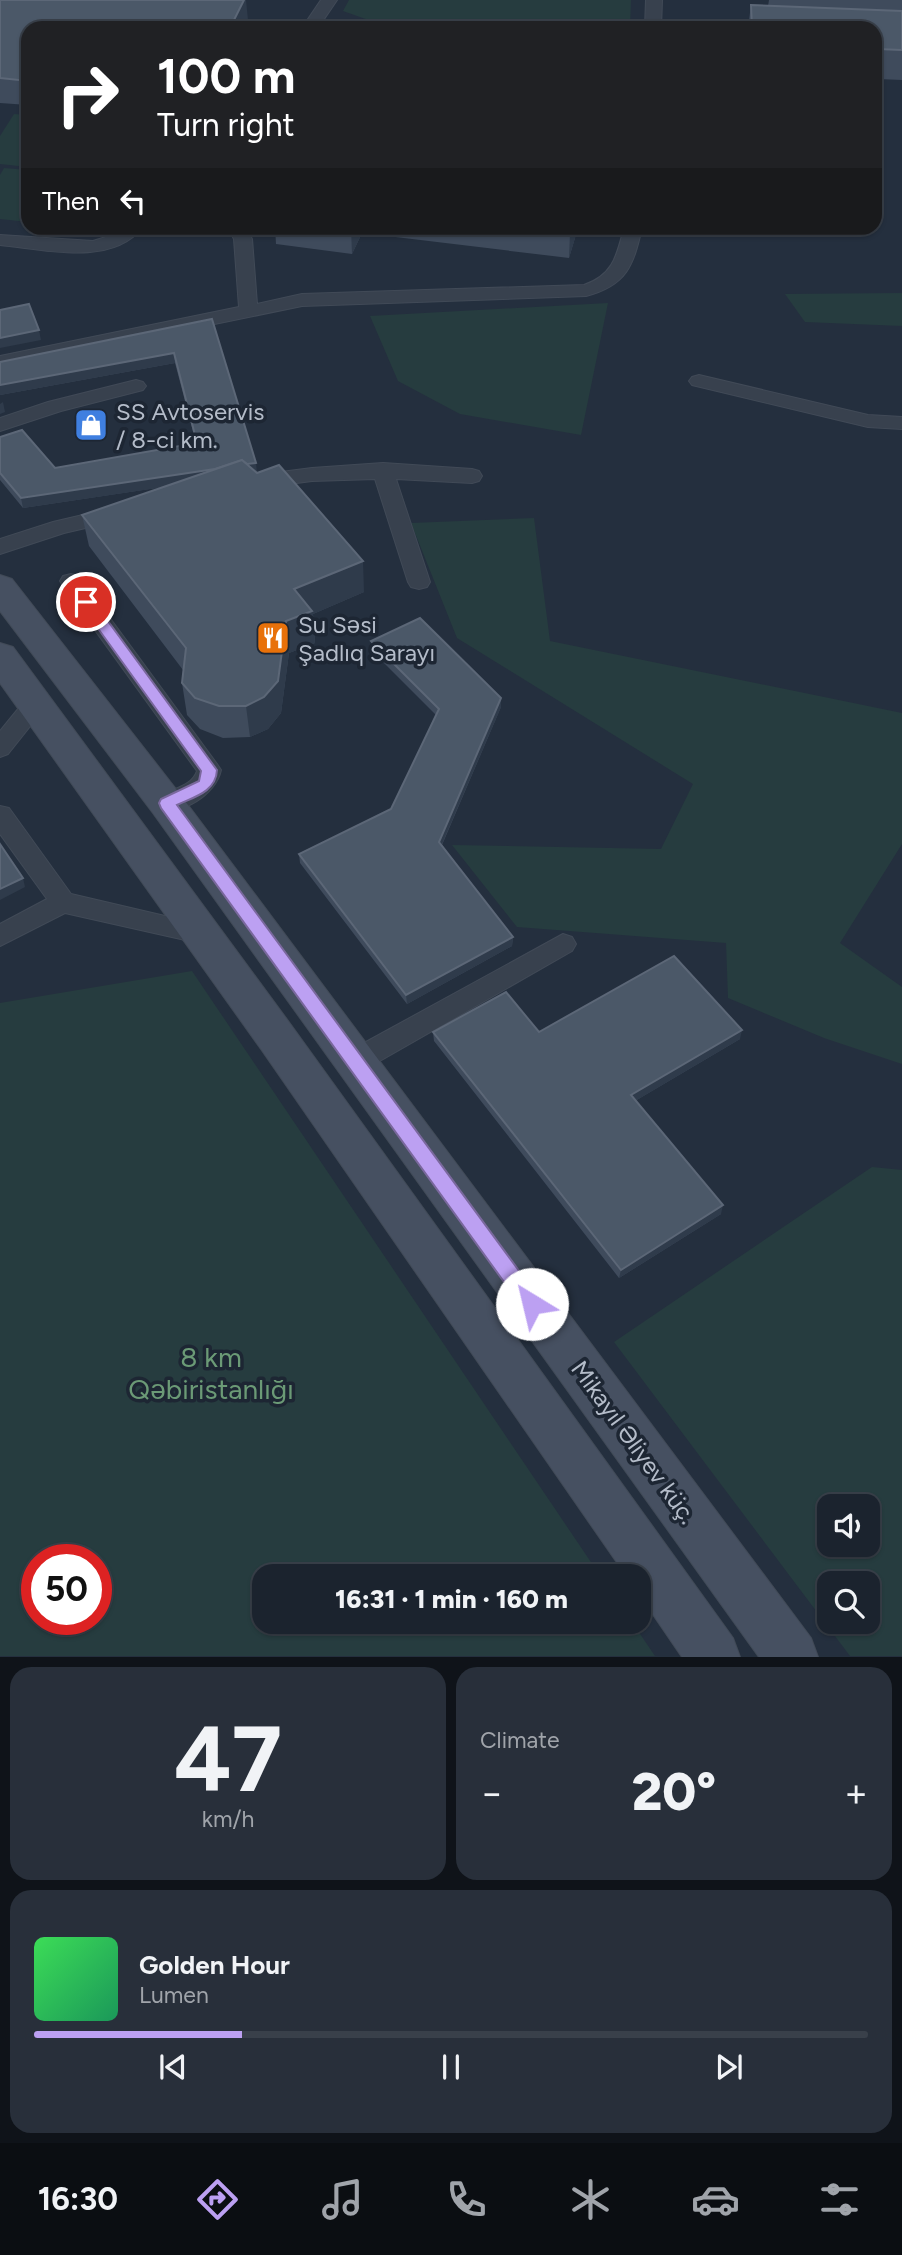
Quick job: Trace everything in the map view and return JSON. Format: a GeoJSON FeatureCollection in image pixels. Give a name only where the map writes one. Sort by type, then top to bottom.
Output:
{"type":"FeatureCollection","features":[{"type":"Feature","properties":{"kind":"main road","name":"Mikayıl Əliyev küç."},"geometry":{"type":"LineString","coordinates":[[0,587],[166,803],[792,1657]]}},
{"type":"Feature","properties":{"kind":"main road"},"geometry":{"type":"LineString","coordinates":[[0,656],[203,934],[714,1657]]}},
{"type":"Feature","properties":{"kind":"lane"},"geometry":{"type":"LineString","coordinates":[[315,21],[329,0]]}},
{"type":"Feature","properties":{"kind":"lane"},"geometry":{"type":"LineString","coordinates":[[653,21],[654,0]]}},
{"type":"Feature","properties":{"kind":"lane"},"geometry":{"type":"LineString","coordinates":[[0,240],[94,247],[123,235]]}},
{"type":"Feature","properties":{"kind":"lane"},"geometry":{"type":"LineString","coordinates":[[239,235],[244,248],[248,309]]}},
{"type":"Feature","properties":{"kind":"lane"},"geometry":{"type":"LineString","coordinates":[[0,362],[302,300],[586,290],[606,285],[619,272],[631,235]]}},
{"type":"Feature","properties":{"kind":"lane"},"geometry":{"type":"LineString","coordinates":[[699,381],[868,421],[902,424]]}},
{"type":"Feature","properties":{"kind":"lane"},"geometry":{"type":"LineString","coordinates":[[0,425],[55,406],[136,386]]}},
{"type":"Feature","properties":{"kind":"lane"},"geometry":{"type":"LineString","coordinates":[[383,470],[419,582]]}},
{"type":"Feature","properties":{"kind":"lane"},"geometry":{"type":"LineString","coordinates":[[235,486],[296,475],[383,470],[472,476]]}},
{"type":"Feature","properties":{"kind":"lane"},"geometry":{"type":"LineString","coordinates":[[0,547],[60,527],[141,508]]}},
{"type":"Feature","properties":{"kind":"lane"},"geometry":{"type":"LineString","coordinates":[[71,581],[209,770],[209,778],[204,785],[166,803]]}},
{"type":"Feature","properties":{"kind":"lane"},"geometry":{"type":"LineString","coordinates":[[0,748],[35,704]]}},
{"type":"Feature","properties":{"kind":"lane"},"geometry":{"type":"LineString","coordinates":[[0,815],[63,902],[203,934]]}},
{"type":"Feature","properties":{"kind":"lane"},"geometry":{"type":"LineString","coordinates":[[0,936],[63,902]]}},
{"type":"Feature","properties":{"kind":"lane"},"geometry":{"type":"LineString","coordinates":[[354,1062],[563,944]]}},
{"type":"Feature","properties":{"kind":"green space"},"geometry":{"type":"Polygon","coordinates":[[[349,0],[631,0],[630,21],[371,21],[343,11],[349,0]]]}},
{"type":"Feature","properties":{"kind":"green space"},"geometry":{"type":"Polygon","coordinates":[[[14,114],[21,114],[21,166],[0,164],[0,136],[14,114]]]}},
{"type":"Feature","properties":{"kind":"green space"},"geometry":{"type":"Polygon","coordinates":[[[4,168],[21,169],[21,221],[0,219],[0,175],[4,168]]]}},
{"type":"Feature","properties":{"kind":"green space"},"geometry":{"type":"Polygon","coordinates":[[[902,293],[902,326],[805,322],[785,294],[902,293]]]}},
{"type":"Feature","properties":{"kind":"green space"},"geometry":{"type":"Polygon","coordinates":[[[608,303],[581,435],[460,414],[398,381],[370,316],[608,303]]]}},
{"type":"Feature","properties":{"kind":"green space"},"geometry":{"type":"Polygon","coordinates":[[[534,518],[550,641],[902,713],[902,844],[840,943],[902,987],[902,1064],[824,1038],[728,998],[726,943],[517,927],[452,845],[661,849],[693,784],[457,638],[411,523],[534,518]]]}},
{"type":"Feature","properties":{"kind":"green space","name":"8 km Qəbiristanlığı"},"geometry":{"type":"Polygon","coordinates":[[[192,971],[592,1564],[252,1564],[252,1634],[640,1634],[655,1656],[0,1656],[0,1003],[192,971]]]}},
{"type":"Feature","properties":{"kind":"green space"},"geometry":{"type":"Polygon","coordinates":[[[872,1167],[902,1170],[902,1656],[850,1656],[833,1634],[880,1634],[880,1571],[817,1571],[817,1612],[614,1342],[872,1167]]]}},
{"type":"Feature","properties":{"kind":"building"},"geometry":{"type":"Polygon","coordinates":[[[0,0],[244,0],[234,21],[21,21],[21,80],[0,78],[0,0]]]}},
{"type":"Feature","properties":{"kind":"building"},"geometry":{"type":"Polygon","coordinates":[[[751,5],[902,11],[902,50],[882,49],[882,21],[752,21],[751,5]]]}},
{"type":"Feature","properties":{"kind":"building"},"geometry":{"type":"Polygon","coordinates":[[[29,304],[39,330],[0,338],[0,310],[29,304]]]}},
{"type":"Feature","properties":{"kind":"building"},"geometry":{"type":"Polygon","coordinates":[[[212,319],[256,463],[247,464],[242,460],[215,469],[21,498],[0,473],[0,437],[22,430],[55,468],[197,443],[174,353],[0,385],[0,362],[212,319]]]}},
{"type":"Feature","properties":{"kind":"building"},"geometry":{"type":"Polygon","coordinates":[[[242,460],[257,473],[279,465],[363,561],[294,589],[312,611],[286,621],[278,681],[264,697],[246,706],[219,706],[195,698],[182,683],[186,648],[82,515],[242,460]]]}},
{"type":"Feature","properties":{"kind":"building"},"geometry":{"type":"Polygon","coordinates":[[[420,618],[501,698],[439,842],[513,937],[406,995],[299,854],[391,809],[439,709],[371,641],[420,618]]]}},
{"type":"Feature","properties":{"kind":"building"},"geometry":{"type":"Polygon","coordinates":[[[0,844],[23,878],[0,889],[0,844]]]}},
{"type":"Feature","properties":{"kind":"building"},"geometry":{"type":"Polygon","coordinates":[[[674,956],[742,1030],[631,1095],[723,1205],[621,1270],[433,1032],[506,992],[539,1032],[674,956]]]}},
{"type":"Feature","properties":{"kind":"place","name":"SS Avtoservis / 8-ci km."},"geometry":{"type":"Point","coordinates":[91,425]}},
{"type":"Feature","properties":{"kind":"place","name":"Su Səsi Şadlıq Sarayı"},"geometry":{"type":"Point","coordinates":[273,638]}},
{"type":"Feature","properties":{"kind":"route"},"geometry":{"type":"LineString","coordinates":[[86,602],[209,770],[209,778],[204,785],[166,803],[532,1304]]}}]}
